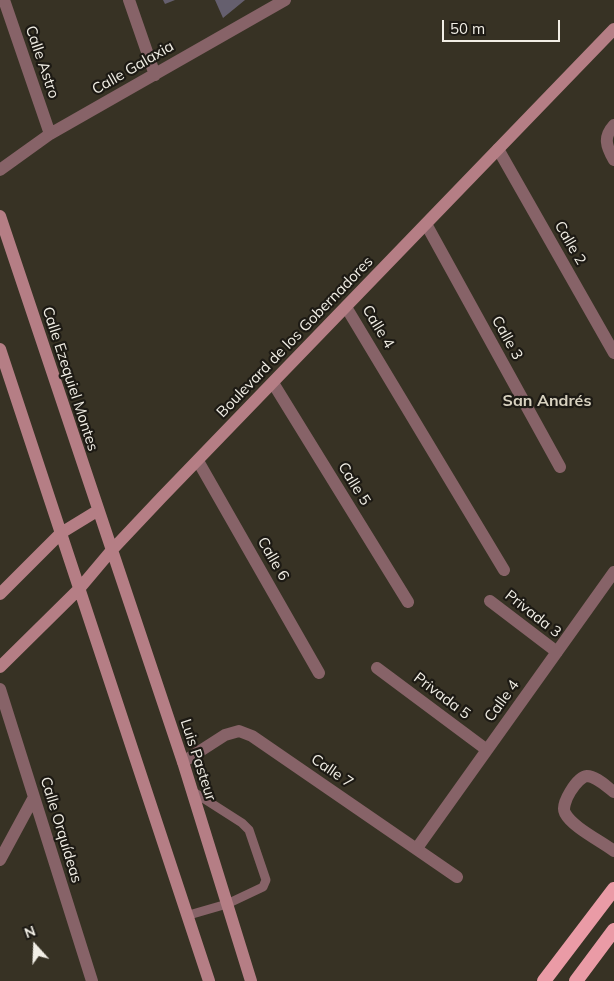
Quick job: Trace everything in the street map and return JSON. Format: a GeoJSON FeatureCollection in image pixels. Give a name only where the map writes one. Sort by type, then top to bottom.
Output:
{"type":"FeatureCollection","features":[{"type":"Feature","properties":{"kind":"highway"},"geometry":{"type":"LineString","coordinates":[[544,981],[614,889]]}},
{"type":"Feature","properties":{"kind":"highway"},"geometry":{"type":"LineString","coordinates":[[576,981],[614,930]]}},
{"type":"Feature","properties":{"kind":"main road","name":"Boulevard de los Gobernadores"},"geometry":{"type":"LineString","coordinates":[[0,667],[80,589],[111,550],[614,28]]}},
{"type":"Feature","properties":{"kind":"main road","name":"Calle Ezequiel Montes"},"geometry":{"type":"LineString","coordinates":[[0,216],[111,550]]}},
{"type":"Feature","properties":{"kind":"main road"},"geometry":{"type":"LineString","coordinates":[[0,349],[189,915],[209,981]]}},
{"type":"Feature","properties":{"kind":"main road"},"geometry":{"type":"LineString","coordinates":[[0,594],[60,533],[97,511]]}},
{"type":"Feature","properties":{"kind":"main road","name":"Luis Pasteur"},"geometry":{"type":"LineString","coordinates":[[111,550],[183,762],[251,981]]}},
{"type":"Feature","properties":{"kind":"street","name":"Calle Astro"},"geometry":{"type":"LineString","coordinates":[[4,0],[50,134]]}},
{"type":"Feature","properties":{"kind":"street"},"geometry":{"type":"LineString","coordinates":[[129,0],[154,75]]}},
{"type":"Feature","properties":{"kind":"street","name":"Calle Galaxia"},"geometry":{"type":"LineString","coordinates":[[0,170],[50,134],[285,0]]}},
{"type":"Feature","properties":{"kind":"street"},"geometry":{"type":"LineString","coordinates":[[614,125],[608,132],[605,140],[614,160]]}},
{"type":"Feature","properties":{"kind":"street","name":"Calle 2"},"geometry":{"type":"LineString","coordinates":[[498,149],[614,353]]}},
{"type":"Feature","properties":{"kind":"street","name":"Calle 3"},"geometry":{"type":"LineString","coordinates":[[426,224],[560,467]]}},
{"type":"Feature","properties":{"kind":"street","name":"Calle 4"},"geometry":{"type":"LineString","coordinates":[[346,307],[504,570]]}},
{"type":"Feature","properties":{"kind":"street","name":"Calle 5"},"geometry":{"type":"LineString","coordinates":[[273,383],[408,602]]}},
{"type":"Feature","properties":{"kind":"street","name":"Calle 6"},"geometry":{"type":"LineString","coordinates":[[198,460],[319,673]]}},
{"type":"Feature","properties":{"kind":"street","name":"Calle 4"},"geometry":{"type":"LineString","coordinates":[[417,848],[614,572]]}},
{"type":"Feature","properties":{"kind":"street","name":"Privada 3"},"geometry":{"type":"LineString","coordinates":[[490,601],[557,652]]}},
{"type":"Feature","properties":{"kind":"street","name":"Privada 5"},"geometry":{"type":"LineString","coordinates":[[378,668],[487,750]]}},
{"type":"Feature","properties":{"kind":"street","name":"Calle Orquídeas"},"geometry":{"type":"LineString","coordinates":[[0,689],[92,981]]}},
{"type":"Feature","properties":{"kind":"street","name":"Calle 7"},"geometry":{"type":"LineString","coordinates":[[183,762],[225,735],[239,732],[252,736],[457,877]]}},
{"type":"Feature","properties":{"kind":"street"},"geometry":{"type":"LineString","coordinates":[[614,792],[593,777],[586,776],[579,780],[564,805],[564,812],[571,821],[614,851]]}},
{"type":"Feature","properties":{"kind":"street"},"geometry":{"type":"LineString","coordinates":[[0,860],[34,797]]}},
{"type":"Feature","properties":{"kind":"lane"},"geometry":{"type":"LineString","coordinates":[[189,915],[227,904],[263,887],[266,880],[249,830],[242,823],[192,791]]}},
{"type":"Feature","properties":{"kind":"building"},"geometry":{"type":"Polygon","coordinates":[[[163,0],[175,0],[165,4],[163,0]]]}},
{"type":"Feature","properties":{"kind":"building"},"geometry":{"type":"Polygon","coordinates":[[[215,0],[245,0],[223,18],[215,0]]]}},
{"type":"Feature","properties":{"kind":"district","name":"San Andrés"},"geometry":{"type":"Point","coordinates":[547,401]}}]}
